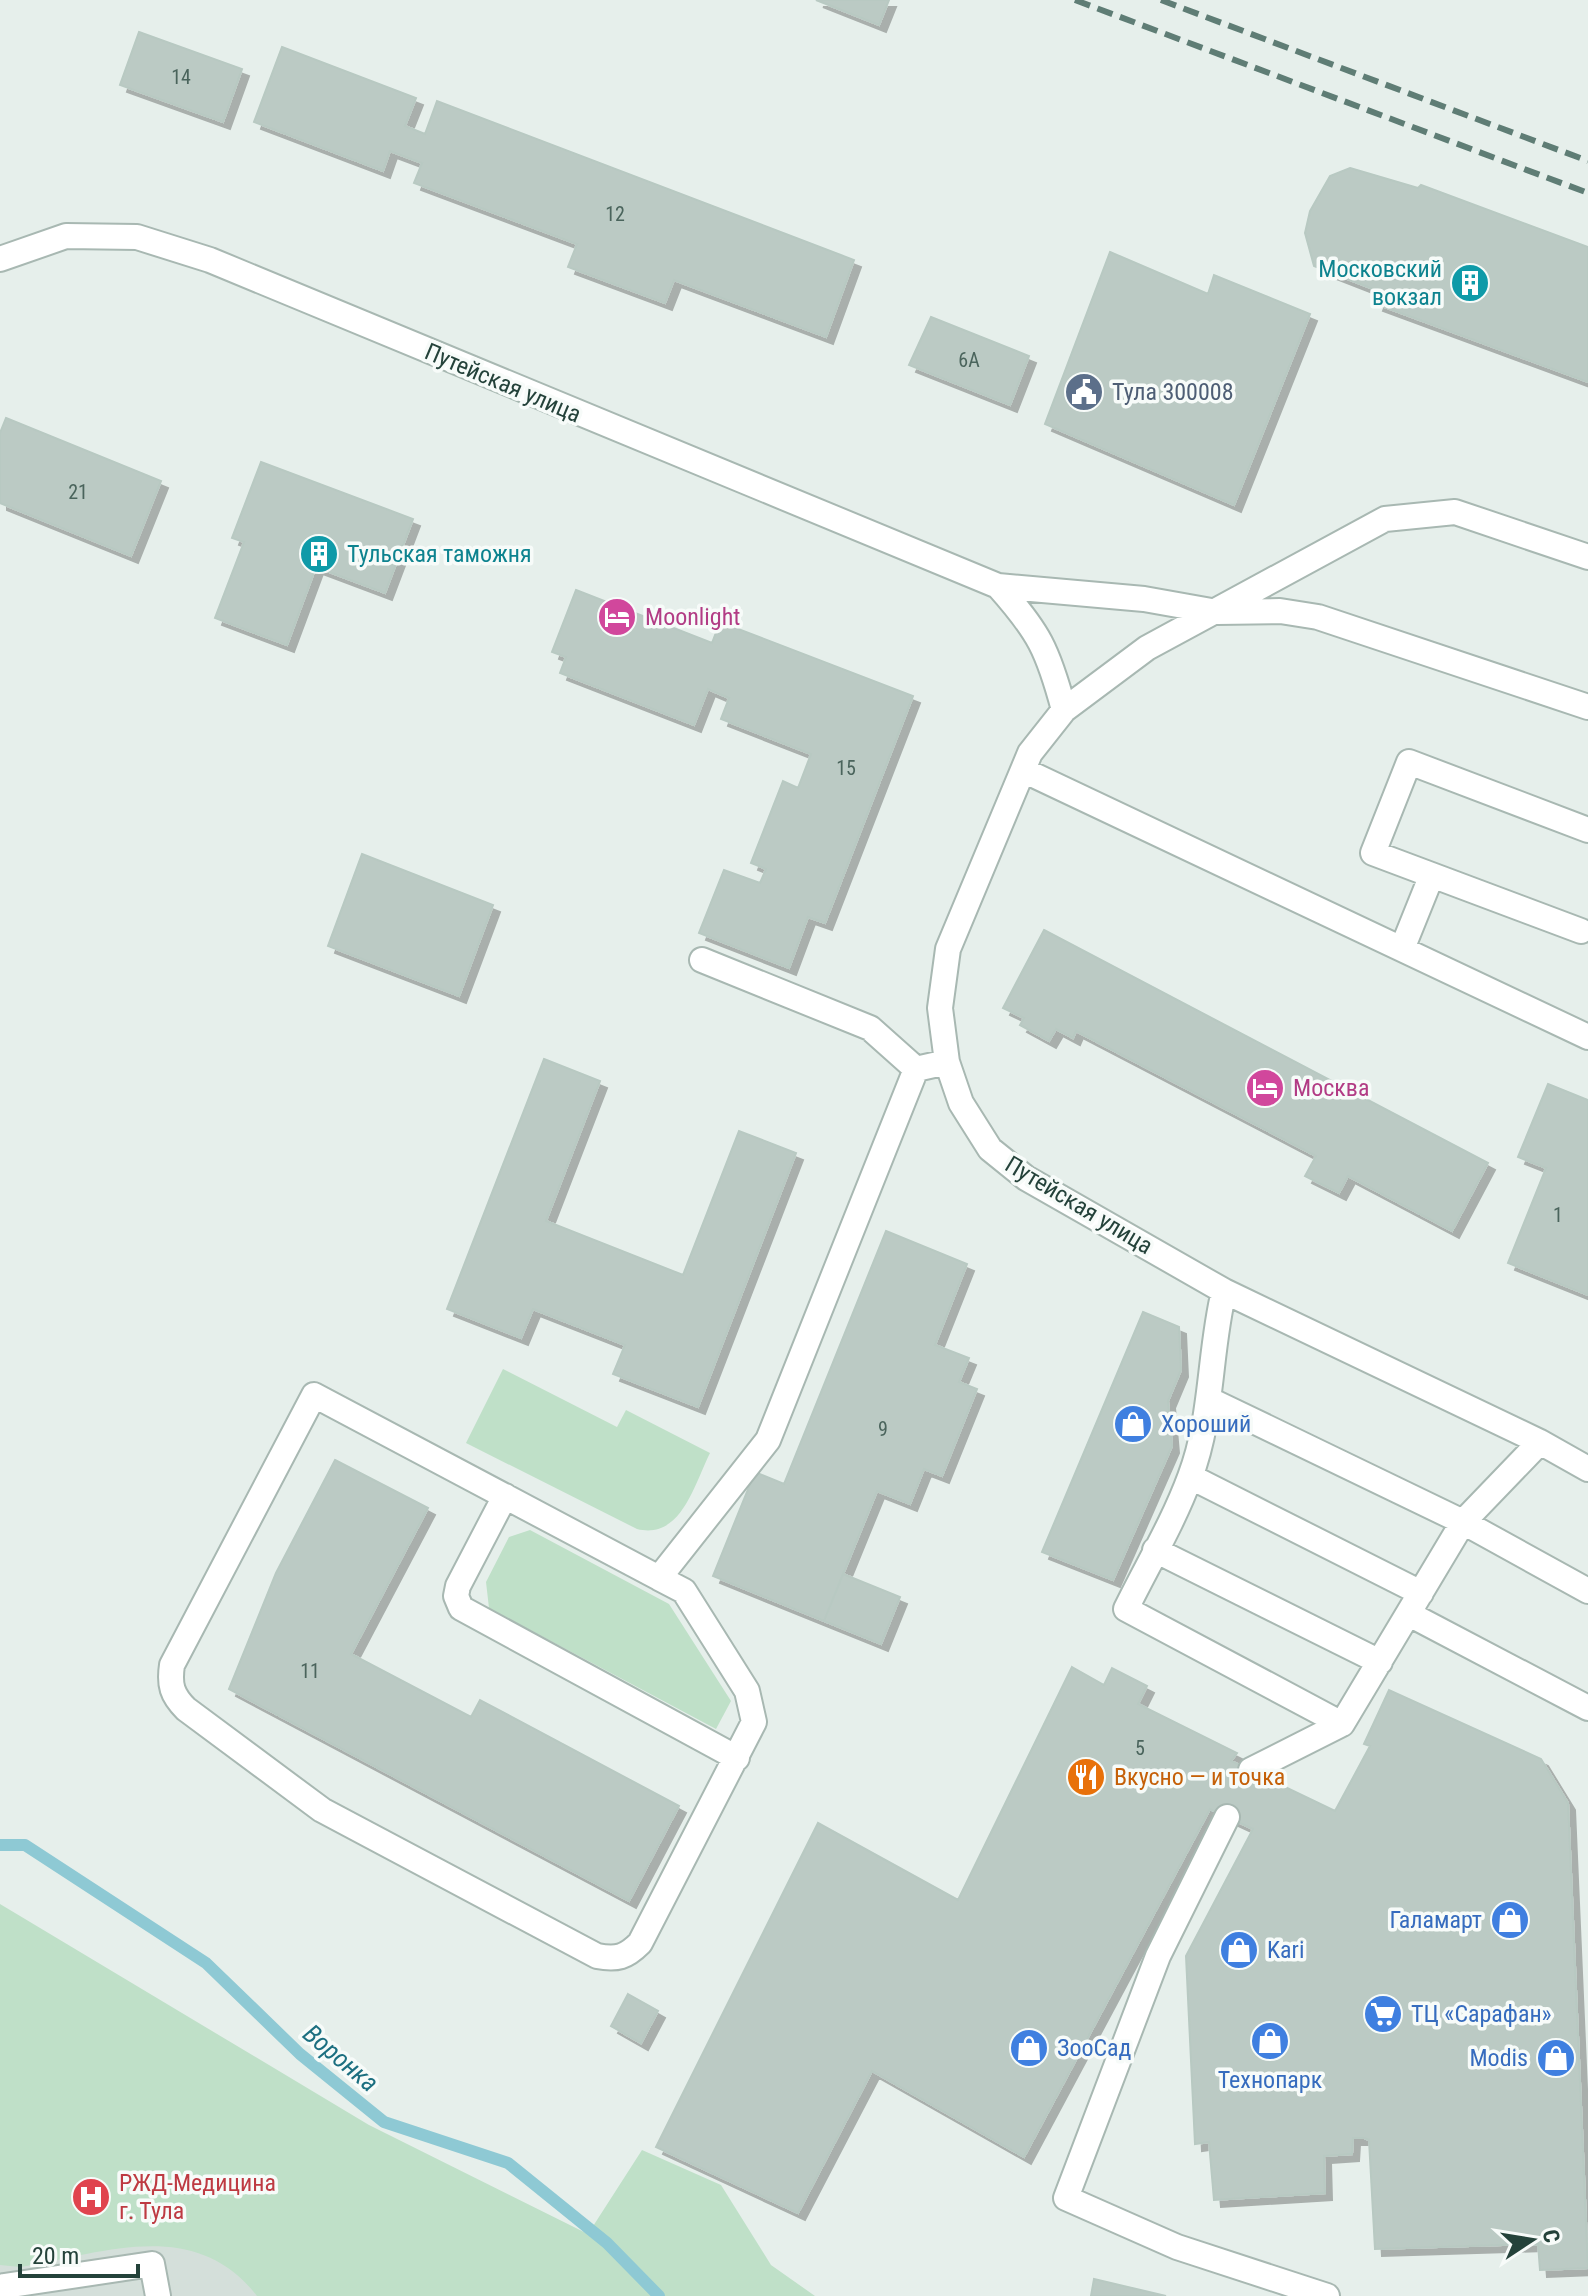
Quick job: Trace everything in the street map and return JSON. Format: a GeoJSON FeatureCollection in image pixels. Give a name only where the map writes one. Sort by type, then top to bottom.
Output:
{"type":"FeatureCollection","features":[{"type":"Feature","properties":{"kind":"street","name":"Путейская улица"},"geometry":{"type":"LineString","coordinates":[[0,259],[66,236],[81,236],[137,237],[210,260],[998,586]]}},
{"type":"Feature","properties":{"kind":"street","name":"Путейская улица"},"geometry":{"type":"LineString","coordinates":[[1588,557],[1455,512],[1385,519],[1147,648],[1064,710],[1030,753],[948,949],[940,1008],[947,1062],[961,1103],[990,1149],[1026,1178],[1224,1291],[1540,1442],[1588,1469]]}},
{"type":"Feature","properties":{"kind":"street"},"geometry":{"type":"LineString","coordinates":[[998,586],[1144,599],[1217,612],[1280,611],[1318,617],[1588,707]]}},
{"type":"Feature","properties":{"kind":"street"},"geometry":{"type":"LineString","coordinates":[[998,586],[1035,627],[1052,665],[1064,710]]}},
{"type":"Feature","properties":{"kind":"street"},"geometry":{"type":"LineString","coordinates":[[1581,931],[1373,853],[1409,762],[1588,830]]}},
{"type":"Feature","properties":{"kind":"street"},"geometry":{"type":"LineString","coordinates":[[1023,770],[1588,1037]]}},
{"type":"Feature","properties":{"kind":"street"},"geometry":{"type":"LineString","coordinates":[[1402,949],[1431,877]]}},
{"type":"Feature","properties":{"kind":"street"},"geometry":{"type":"LineString","coordinates":[[702,960],[870,1028],[916,1069]]}},
{"type":"Feature","properties":{"kind":"street"},"geometry":{"type":"LineString","coordinates":[[916,1069],[947,1062]]}},
{"type":"Feature","properties":{"kind":"street"},"geometry":{"type":"LineString","coordinates":[[659,1578],[768,1440],[916,1069]]}},
{"type":"Feature","properties":{"kind":"street"},"geometry":{"type":"LineString","coordinates":[[1224,1291],[1214,1333],[1210,1400],[1191,1477],[1126,1609],[1342,1724]]}},
{"type":"Feature","properties":{"kind":"street"},"geometry":{"type":"LineString","coordinates":[[314,1395],[505,1496],[684,1591],[747,1691],[754,1722],[640,1943],[627,1956],[613,1959],[597,1956],[322,1810],[174,1697],[169,1681],[172,1665],[314,1395]]}},
{"type":"Feature","properties":{"kind":"street"},"geometry":{"type":"LineString","coordinates":[[1210,1400],[1463,1522],[1588,1591]]}},
{"type":"Feature","properties":{"kind":"street"},"geometry":{"type":"LineString","coordinates":[[1251,1770],[1342,1724],[1463,1522],[1540,1442]]}},
{"type":"Feature","properties":{"kind":"street"},"geometry":{"type":"LineString","coordinates":[[1191,1477],[1421,1593]]}},
{"type":"Feature","properties":{"kind":"street"},"geometry":{"type":"LineString","coordinates":[[505,1496],[458,1586],[456,1596],[461,1608],[737,1758]]}},
{"type":"Feature","properties":{"kind":"street"},"geometry":{"type":"LineString","coordinates":[[1155,1550],[1380,1662]]}},
{"type":"Feature","properties":{"kind":"street"},"geometry":{"type":"LineString","coordinates":[[1409,1614],[1588,1708]]}},
{"type":"Feature","properties":{"kind":"street"},"geometry":{"type":"LineString","coordinates":[[1227,1817],[1158,1956],[1066,2198],[1177,2247],[1327,2296]]}},
{"type":"Feature","properties":{"kind":"street"},"geometry":{"type":"LineString","coordinates":[[6,2296],[4,2286],[152,2264],[158,2296]]}},
{"type":"Feature","properties":{"kind":"shaded area","name":"РЖД-Медицина г. Тула"},"geometry":{"type":"Polygon","coordinates":[[[0,2152],[364,2296],[0,2296],[0,2152]]]}},
{"type":"Feature","properties":{"kind":"green space"},"geometry":{"type":"Polygon","coordinates":[[[503,1369],[617,1427],[626,1410],[710,1453],[684,1507],[665,1526],[652,1530],[637,1529],[466,1443],[503,1369]]]}},
{"type":"Feature","properties":{"kind":"green space"},"geometry":{"type":"Polygon","coordinates":[[[530,1530],[669,1604],[731,1701],[716,1729],[489,1608],[486,1582],[509,1537],[530,1530]]]}},
{"type":"Feature","properties":{"kind":"green space"},"geometry":{"type":"Polygon","coordinates":[[[0,1904],[369,2125],[588,2234],[642,2150],[721,2185],[771,2265],[815,2296],[257,2296],[232,2271],[206,2256],[177,2248],[147,2246],[20,2267],[0,2265],[0,1904]]]}},
{"type":"Feature","properties":{"kind":"building"},"geometry":{"type":"Polygon","coordinates":[[[816,0],[889,0],[879,25],[816,0]]]}},
{"type":"Feature","properties":{"kind":"building"},"geometry":{"type":"Polygon","coordinates":[[[139,32],[242,69],[223,122],[120,85],[139,32]]]}},
{"type":"Feature","properties":{"kind":"building"},"geometry":{"type":"Polygon","coordinates":[[[282,47],[416,98],[405,126],[425,134],[437,101],[854,260],[826,337],[674,280],[665,303],[568,267],[577,244],[414,183],[422,163],[390,151],[383,171],[254,122],[282,47]]]}},
{"type":"Feature","properties":{"kind":"building","name":"Московский вокзал"},"geometry":{"type":"Polygon","coordinates":[[[1350,168],[1418,188],[1421,185],[1588,247],[1588,382],[1376,304],[1381,292],[1314,266],[1305,233],[1310,211],[1330,176],[1350,168]]]}},
{"type":"Feature","properties":{"kind":"building"},"geometry":{"type":"Polygon","coordinates":[[[1110,252],[1208,294],[1214,275],[1310,314],[1234,505],[1045,424],[1110,252]]]}},
{"type":"Feature","properties":{"kind":"building"},"geometry":{"type":"Polygon","coordinates":[[[931,317],[1029,356],[1010,405],[909,365],[931,317]]]}},
{"type":"Feature","properties":{"kind":"building"},"geometry":{"type":"Polygon","coordinates":[[[6,418],[161,481],[131,556],[0,503],[0,433],[6,418]]]}},
{"type":"Feature","properties":{"kind":"building","name":"Тульская таможня"},"geometry":{"type":"Polygon","coordinates":[[[261,462],[413,519],[385,593],[316,567],[287,645],[215,618],[244,542],[232,538],[261,462]]]}},
{"type":"Feature","properties":{"kind":"building"},"geometry":{"type":"Polygon","coordinates":[[[576,590],[712,643],[720,622],[913,696],[825,923],[808,917],[789,968],[699,933],[724,870],[760,883],[766,869],[751,863],[783,781],[798,788],[811,754],[721,719],[729,698],[708,689],[694,725],[560,673],[566,657],[552,652],[576,590]]]}},
{"type":"Feature","properties":{"kind":"building"},"geometry":{"type":"Polygon","coordinates":[[[362,854],[493,905],[459,996],[328,946],[362,854]]]}},
{"type":"Feature","properties":{"kind":"building","name":"Москва"},"geometry":{"type":"Polygon","coordinates":[[[1044,930],[1488,1163],[1452,1231],[1348,1176],[1339,1193],[1305,1176],[1316,1156],[1076,1031],[1073,1038],[1056,1029],[1049,1041],[1020,1025],[1024,1018],[1003,1008],[1044,930]]]}},
{"type":"Feature","properties":{"kind":"building"},"geometry":{"type":"Polygon","coordinates":[[[544,1059],[600,1081],[546,1221],[683,1275],[739,1131],[796,1153],[698,1407],[613,1374],[625,1345],[533,1309],[521,1338],[447,1309],[544,1059]]]}},
{"type":"Feature","properties":{"kind":"building"},"geometry":{"type":"Polygon","coordinates":[[[1548,1084],[1588,1100],[1588,1295],[1508,1263],[1546,1168],[1518,1157],[1548,1084]]]}},
{"type":"Feature","properties":{"kind":"building"},"geometry":{"type":"Polygon","coordinates":[[[886,1231],[967,1264],[935,1345],[969,1358],[959,1382],[977,1389],[942,1476],[924,1469],[910,1504],[877,1491],[824,1621],[713,1576],[755,1472],[784,1484],[886,1231]]]}},
{"type":"Feature","properties":{"kind":"building","name":"Хороший"},"geometry":{"type":"Polygon","coordinates":[[[1143,1312],[1179,1327],[1181,1370],[1168,1401],[1172,1446],[1113,1580],[1042,1552],[1143,1312]]]}},
{"type":"Feature","properties":{"kind":"building"},"geometry":{"type":"Polygon","coordinates":[[[335,1460],[428,1508],[351,1654],[471,1717],[480,1700],[679,1806],[629,1901],[229,1689],[276,1573],[335,1460]]]}},
{"type":"Feature","properties":{"kind":"building"},"geometry":{"type":"Polygon","coordinates":[[[843,1574],[900,1597],[881,1644],[824,1621],[843,1574]]]}},
{"type":"Feature","properties":{"kind":"building","name":"ТЦ «Сарафан»"},"geometry":{"type":"Polygon","coordinates":[[[1072,1667],[1104,1685],[1112,1668],[1147,1686],[1138,1704],[1237,1753],[1231,1761],[1335,1811],[1370,1746],[1364,1744],[1389,1690],[1541,1759],[1568,1803],[1588,2268],[1540,2270],[1538,2244],[1375,2249],[1369,2140],[1364,2138],[1353,2138],[1352,2154],[1324,2156],[1325,2193],[1214,2200],[1209,2142],[1195,2144],[1186,1956],[1253,1829],[1210,1809],[1024,2157],[872,2071],[798,2213],[656,2147],[818,1823],[958,1900],[1072,1667]]]}},
{"type":"Feature","properties":{"kind":"building"},"geometry":{"type":"Polygon","coordinates":[[[628,1994],[658,2011],[641,2043],[611,2026],[628,1994]]]}},
{"type":"Feature","properties":{"kind":"building"},"geometry":{"type":"Polygon","coordinates":[[[1094,2279],[1166,2296],[1091,2296],[1094,2279]]]}},
{"type":"Feature","properties":{"kind":"waterway","name":"Воронка"},"geometry":{"type":"LineString","coordinates":[[0,1845],[25,1845],[206,1963],[300,2054],[384,2122],[508,2163],[607,2243],[659,2296]]}},
{"type":"Feature","properties":{"kind":"railway"},"geometry":{"type":"LineString","coordinates":[[1075,0],[1588,193]]}},
{"type":"Feature","properties":{"kind":"railway"},"geometry":{"type":"LineString","coordinates":[[1161,0],[1588,161]]}},
{"type":"Feature","properties":{"kind":"place","name":"Московский вокзал"},"geometry":{"type":"Point","coordinates":[1470,283]}},
{"type":"Feature","properties":{"kind":"place","name":"Тула 300008"},"geometry":{"type":"Point","coordinates":[1084,392]}},
{"type":"Feature","properties":{"kind":"place","name":"Тульская таможня"},"geometry":{"type":"Point","coordinates":[319,554]}},
{"type":"Feature","properties":{"kind":"place","name":"Moonlight"},"geometry":{"type":"Point","coordinates":[617,617]}},
{"type":"Feature","properties":{"kind":"place","name":"Москва"},"geometry":{"type":"Point","coordinates":[1265,1088]}},
{"type":"Feature","properties":{"kind":"place","name":"Хороший"},"geometry":{"type":"Point","coordinates":[1133,1424]}},
{"type":"Feature","properties":{"kind":"place","name":"Вкусно — и точка"},"geometry":{"type":"Point","coordinates":[1086,1777]}},
{"type":"Feature","properties":{"kind":"place","name":"Галамарт"},"geometry":{"type":"Point","coordinates":[1510,1920]}},
{"type":"Feature","properties":{"kind":"place","name":"Kari"},"geometry":{"type":"Point","coordinates":[1239,1950]}},
{"type":"Feature","properties":{"kind":"place","name":"ТЦ «Сарафан»"},"geometry":{"type":"Point","coordinates":[1383,2014]}},
{"type":"Feature","properties":{"kind":"place","name":"Технопарк"},"geometry":{"type":"Point","coordinates":[1270,2041]}},
{"type":"Feature","properties":{"kind":"place","name":"ЗооСад"},"geometry":{"type":"Point","coordinates":[1029,2048]}},
{"type":"Feature","properties":{"kind":"place","name":"Modis"},"geometry":{"type":"Point","coordinates":[1556,2058]}},
{"type":"Feature","properties":{"kind":"place","name":"РЖД-Медицина г. Тула"},"geometry":{"type":"Point","coordinates":[91,2197]}}]}
